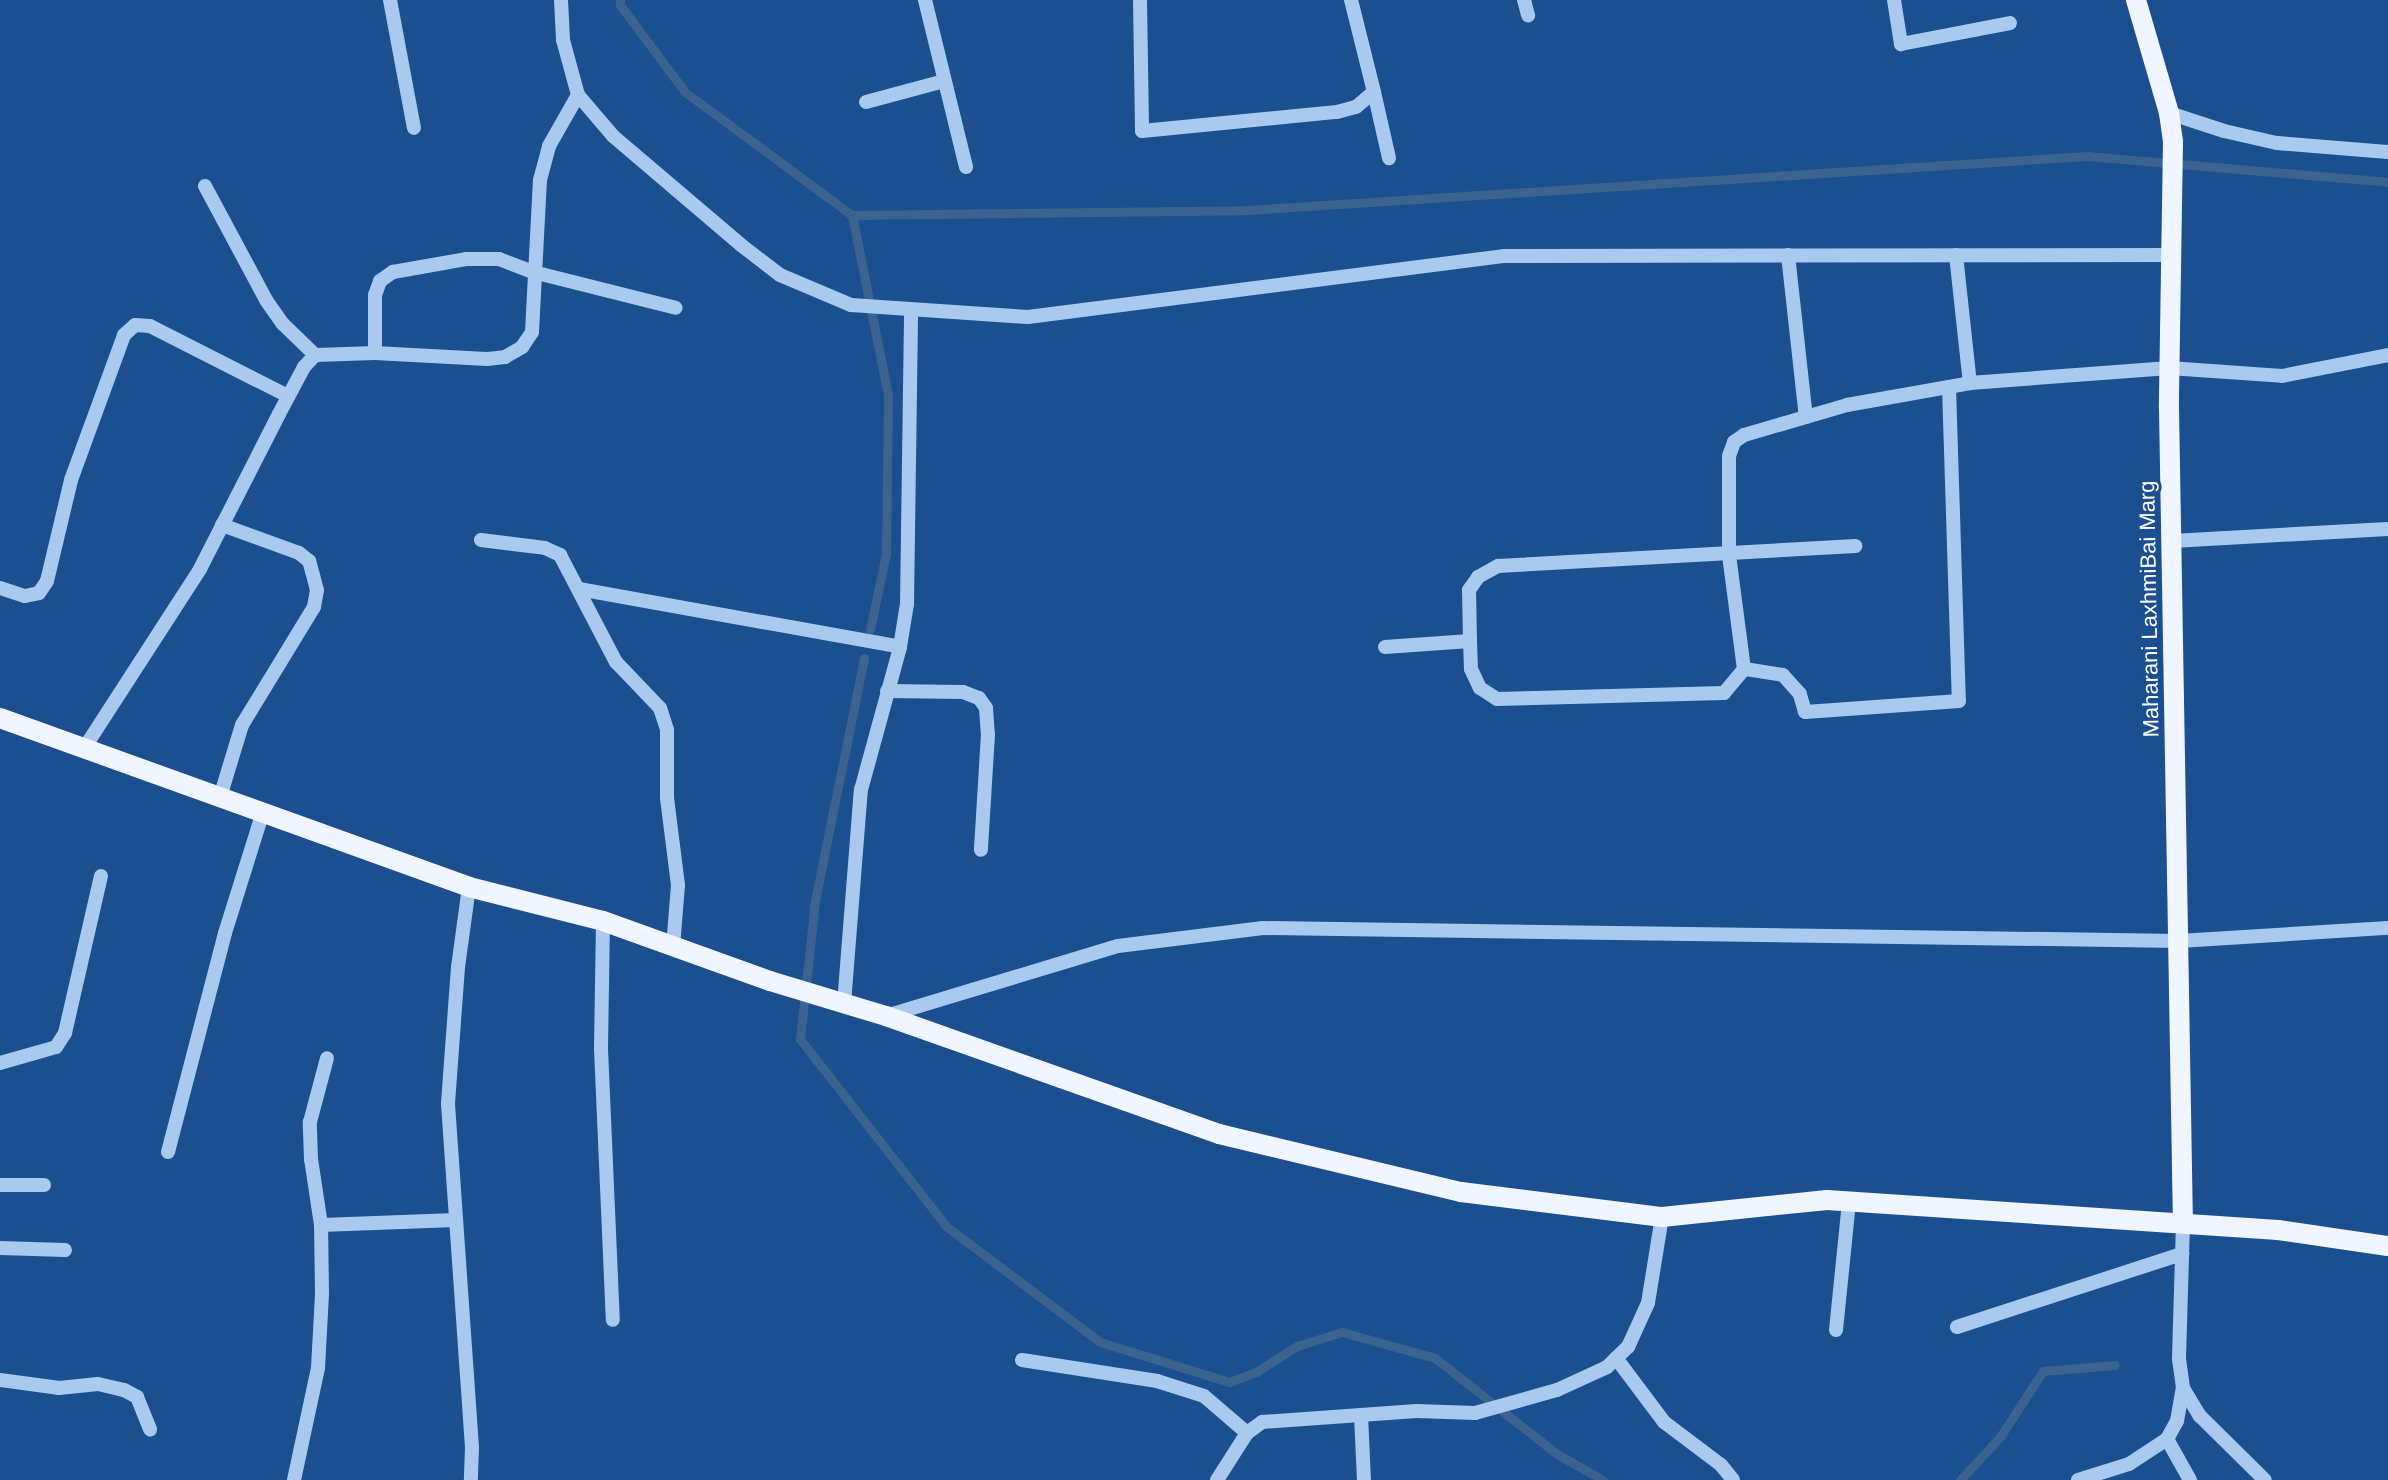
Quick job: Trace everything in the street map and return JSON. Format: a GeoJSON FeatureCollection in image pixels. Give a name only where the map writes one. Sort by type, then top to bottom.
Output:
{"type":"FeatureCollection","features":[{"type":"Feature","properties":{"kind":"main road","name":"Maharani LaxhmiBai Marg"},"geometry":{"type":"LineString","coordinates":[[2136,0],[2169,113],[2173,142],[2175,215],[2169,368],[2183,1223]]}},
{"type":"Feature","properties":{"kind":"main road"},"geometry":{"type":"LineString","coordinates":[[0,718],[221,794],[469,887],[603,921],[770,981],[886,1016],[1219,1134],[1461,1192],[1662,1217],[1827,1200],[2278,1230],[2388,1246]]}},
{"type":"Feature","properties":{"kind":"street"},"geometry":{"type":"LineString","coordinates":[[390,0],[414,128]]}},
{"type":"Feature","properties":{"kind":"street"},"geometry":{"type":"LineString","coordinates":[[561,0],[563,40],[578,95],[613,136],[780,275],[851,305],[885,310],[1028,317],[1503,256],[2174,255]]}},
{"type":"Feature","properties":{"kind":"street"},"geometry":{"type":"LineString","coordinates":[[925,0],[966,167]]}},
{"type":"Feature","properties":{"kind":"street"},"geometry":{"type":"LineString","coordinates":[[1140,0],[1142,131],[1337,112],[1356,107],[1374,92]]}},
{"type":"Feature","properties":{"kind":"street"},"geometry":{"type":"LineString","coordinates":[[1351,0],[1389,158]]}},
{"type":"Feature","properties":{"kind":"street"},"geometry":{"type":"LineString","coordinates":[[1894,0],[1901,44],[2010,23]]}},
{"type":"Feature","properties":{"kind":"street"},"geometry":{"type":"LineString","coordinates":[[866,102],[944,81]]}},
{"type":"Feature","properties":{"kind":"street"},"geometry":{"type":"LineString","coordinates":[[205,186],[266,300],[283,324],[315,355],[375,353],[487,359],[505,357],[522,347],[532,332],[540,180],[549,146],[578,95]]}},
{"type":"Feature","properties":{"kind":"street"},"geometry":{"type":"LineString","coordinates":[[2169,113],[2224,131],[2277,143],[2388,152]]}},
{"type":"Feature","properties":{"kind":"street"},"geometry":{"type":"LineString","coordinates":[[1788,255],[1806,417]]}},
{"type":"Feature","properties":{"kind":"street"},"geometry":{"type":"LineString","coordinates":[[1956,255],[1970,383]]}},
{"type":"Feature","properties":{"kind":"street"},"geometry":{"type":"LineString","coordinates":[[375,353],[375,295],[380,281],[393,272],[466,259],[499,259],[533,272],[676,308]]}},
{"type":"Feature","properties":{"kind":"street"},"geometry":{"type":"LineString","coordinates":[[834,1001],[861,790],[900,647],[907,604],[911,311]]}},
{"type":"Feature","properties":{"kind":"street"},"geometry":{"type":"LineString","coordinates":[[0,588],[25,596],[39,593],[47,581],[71,480],[124,335],[135,325],[150,326],[288,396]]}},
{"type":"Feature","properties":{"kind":"street"},"geometry":{"type":"LineString","coordinates":[[85,747],[200,569],[288,396],[315,355]]}},
{"type":"Feature","properties":{"kind":"street"},"geometry":{"type":"LineString","coordinates":[[1855,546],[1729,555],[1498,566],[1478,577],[1469,590],[1471,669],[1480,688],[1497,699],[1724,693],[1744,669],[1729,555],[1729,456],[1734,442],[1744,435],[1847,405],[1970,383],[2169,368],[2282,376],[2388,355]]}},
{"type":"Feature","properties":{"kind":"street"},"geometry":{"type":"LineString","coordinates":[[1744,669],[1783,675],[1800,694],[1805,712],[1959,701],[1949,387]]}},
{"type":"Feature","properties":{"kind":"street"},"geometry":{"type":"LineString","coordinates":[[221,794],[242,725],[314,607],[317,590],[309,561],[299,553],[222,525]]}},
{"type":"Feature","properties":{"kind":"street"},"geometry":{"type":"LineString","coordinates":[[2172,541],[2388,529]]}},
{"type":"Feature","properties":{"kind":"street"},"geometry":{"type":"LineString","coordinates":[[481,540],[545,548],[560,555],[616,662],[660,708],[667,730],[667,798],[678,885],[673,947]]}},
{"type":"Feature","properties":{"kind":"street"},"geometry":{"type":"LineString","coordinates":[[579,589],[900,647]]}},
{"type":"Feature","properties":{"kind":"street"},"geometry":{"type":"LineString","coordinates":[[1385,647],[1470,641]]}},
{"type":"Feature","properties":{"kind":"street"},"geometry":{"type":"LineString","coordinates":[[887,691],[963,692],[979,698],[986,708],[988,734],[981,850]]}},
{"type":"Feature","properties":{"kind":"street"},"geometry":{"type":"LineString","coordinates":[[168,1152],[225,933],[263,812]]}},
{"type":"Feature","properties":{"kind":"street"},"geometry":{"type":"LineString","coordinates":[[0,1063],[56,1047],[65,1033],[101,876]]}},
{"type":"Feature","properties":{"kind":"street"},"geometry":{"type":"LineString","coordinates":[[469,887],[458,967],[448,1104],[472,1447],[471,1480]]}},
{"type":"Feature","properties":{"kind":"street"},"geometry":{"type":"LineString","coordinates":[[603,921],[601,1049],[613,1320]]}},
{"type":"Feature","properties":{"kind":"street"},"geometry":{"type":"LineString","coordinates":[[886,1016],[1118,946],[1263,928],[2179,941],[2388,928]]}},
{"type":"Feature","properties":{"kind":"street"},"geometry":{"type":"LineString","coordinates":[[294,1480],[318,1368],[322,1294],[321,1225],[311,1159],[310,1122],[327,1058]]}},
{"type":"Feature","properties":{"kind":"street"},"geometry":{"type":"LineString","coordinates":[[0,1185],[44,1185]]}},
{"type":"Feature","properties":{"kind":"street"},"geometry":{"type":"LineString","coordinates":[[1836,1330],[1849,1202]]}},
{"type":"Feature","properties":{"kind":"street"},"geometry":{"type":"LineString","coordinates":[[1217,1480],[1247,1433],[1262,1422],[1431,1410],[1462,1414],[1490,1409],[1586,1378],[1628,1347],[1648,1303],[1662,1217]]}},
{"type":"Feature","properties":{"kind":"street"},"geometry":{"type":"LineString","coordinates":[[321,1225],[456,1220]]}},
{"type":"Feature","properties":{"kind":"street"},"geometry":{"type":"LineString","coordinates":[[2078,1480],[2129,1464],[2167,1439],[2177,1421],[2183,1388],[2179,1359],[2183,1223]]}},
{"type":"Feature","properties":{"kind":"street"},"geometry":{"type":"LineString","coordinates":[[0,1248],[65,1250]]}},
{"type":"Feature","properties":{"kind":"street"},"geometry":{"type":"LineString","coordinates":[[1957,1327],[2182,1254]]}},
{"type":"Feature","properties":{"kind":"street"},"geometry":{"type":"LineString","coordinates":[[1616,1358],[1664,1422],[1721,1465],[1733,1480]]}},
{"type":"Feature","properties":{"kind":"street"},"geometry":{"type":"LineString","coordinates":[[1022,1360],[1144,1379],[1204,1396],[1247,1433]]}},
{"type":"Feature","properties":{"kind":"street"},"geometry":{"type":"LineString","coordinates":[[0,1380],[59,1388],[98,1384],[124,1390],[137,1397],[150,1429]]}},
{"type":"Feature","properties":{"kind":"street"},"geometry":{"type":"LineString","coordinates":[[2183,1388],[2200,1416],[2265,1480]]}},
{"type":"Feature","properties":{"kind":"street"},"geometry":{"type":"LineString","coordinates":[[1361,1415],[1364,1480]]}},
{"type":"Feature","properties":{"kind":"street"},"geometry":{"type":"LineString","coordinates":[[2167,1439],[2190,1480]]}},
{"type":"Feature","properties":{"kind":"waterway"},"geometry":{"type":"LineString","coordinates":[[620,0],[620,5],[685,92],[852,215],[1247,210],[2087,156],[2388,182]]}},
{"type":"Feature","properties":{"kind":"waterway"},"geometry":{"type":"LineString","coordinates":[[852,215],[888,395],[886,554],[870,629]]}},
{"type":"Feature","properties":{"kind":"waterway"},"geometry":{"type":"LineString","coordinates":[[864,658],[815,901],[800,1039],[946,1226],[1100,1342],[1229,1382],[1256,1372],[1297,1346],[1342,1332],[1435,1358],[1557,1454],[1603,1480]]}},
{"type":"Feature","properties":{"kind":"waterway"},"geometry":{"type":"LineString","coordinates":[[1960,1480],[2000,1437],[2043,1371],[2115,1365]]}}]}
